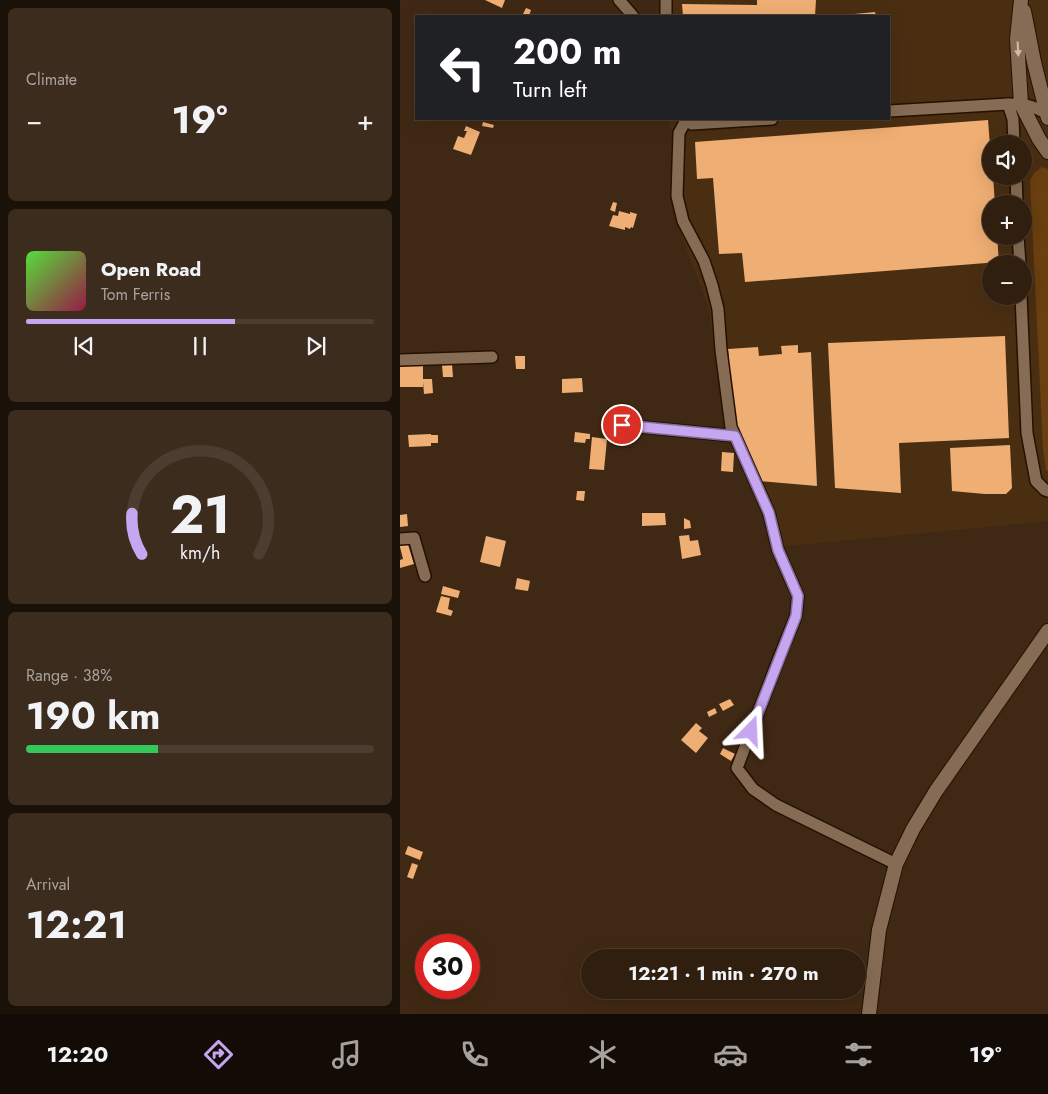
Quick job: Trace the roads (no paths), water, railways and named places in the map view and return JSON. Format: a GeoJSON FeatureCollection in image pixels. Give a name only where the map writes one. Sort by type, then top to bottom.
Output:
{"type":"FeatureCollection","features":[{"type":"Feature","properties":{"kind":"street"},"geometry":{"type":"LineString","coordinates":[[619,0],[632,15]]}},
{"type":"Feature","properties":{"kind":"street"},"geometry":{"type":"LineString","coordinates":[[666,0],[666,15]]}},
{"type":"Feature","properties":{"kind":"street"},"geometry":{"type":"LineString","coordinates":[[1014,135],[1017,39],[1022,0]]}},
{"type":"Feature","properties":{"kind":"street"},"geometry":{"type":"LineString","coordinates":[[1022,0],[1047,116]]}},
{"type":"Feature","properties":{"kind":"street"},"geometry":{"type":"LineString","coordinates":[[1015,104],[1048,152]]}},
{"type":"Feature","properties":{"kind":"street"},"geometry":{"type":"LineString","coordinates":[[890,111],[1015,104],[1036,107],[1047,116]]}},
{"type":"Feature","properties":{"kind":"street"},"geometry":{"type":"LineString","coordinates":[[756,120],[692,124],[685,120],[679,133],[677,196],[683,221],[704,262],[718,309],[721,350],[731,427],[769,513],[778,550],[798,596],[796,616],[778,658],[737,768],[753,789],[776,805],[896,864]]}},
{"type":"Feature","properties":{"kind":"street"},"geometry":{"type":"LineString","coordinates":[[1021,305],[1027,433],[1036,481],[1048,491]]}},
{"type":"Feature","properties":{"kind":"street"},"geometry":{"type":"LineString","coordinates":[[400,360],[492,357]]}},
{"type":"Feature","properties":{"kind":"street"},"geometry":{"type":"LineString","coordinates":[[622,425],[735,436]]}},
{"type":"Feature","properties":{"kind":"street"},"geometry":{"type":"LineString","coordinates":[[400,539],[414,538],[425,576]]}},
{"type":"Feature","properties":{"kind":"street"},"geometry":{"type":"LineString","coordinates":[[869,1014],[879,930],[896,864],[913,829],[936,791],[1048,631]]}}]}
